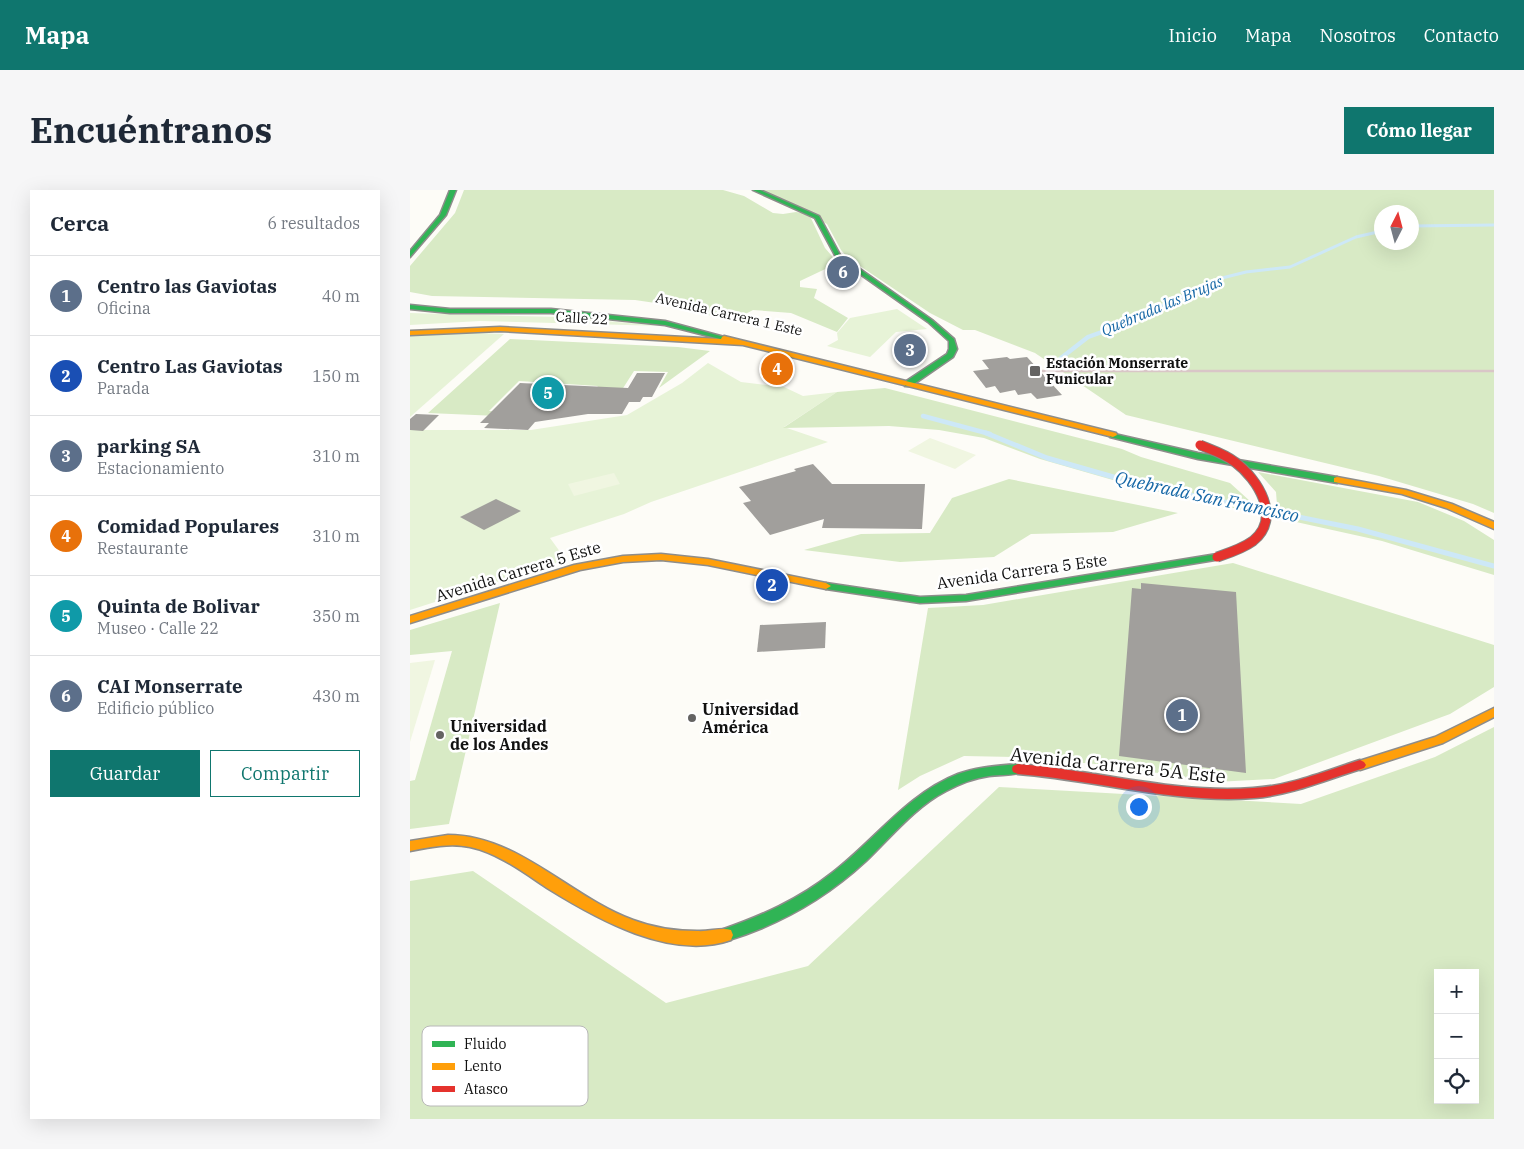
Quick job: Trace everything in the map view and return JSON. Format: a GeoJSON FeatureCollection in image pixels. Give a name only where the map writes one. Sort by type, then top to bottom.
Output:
{"type":"FeatureCollection","features":[{"type":"Feature","properties":{"kind":"main road"},"geometry":{"type":"LineString","coordinates":[[410,256],[445,211],[452,196],[452,190]]}},
{"type":"Feature","properties":{"kind":"main road"},"geometry":{"type":"LineString","coordinates":[[756,190],[817,217],[838,256],[947,334],[952,340],[953,350],[945,358],[908,384]]}},
{"type":"Feature","properties":{"kind":"main road"},"geometry":{"type":"LineString","coordinates":[[410,237],[428,215],[439,196]]}},
{"type":"Feature","properties":{"kind":"main road","name":"Avenida Carrera 1 Este"},"geometry":{"type":"LineString","coordinates":[[410,298],[614,307],[677,315],[919,377]]}},
{"type":"Feature","properties":{"kind":"main road","name":"Avenida Carrera 1 Este"},"geometry":{"type":"LineString","coordinates":[[410,307],[450,311],[571,313],[652,321],[752,343],[908,384]]}},
{"type":"Feature","properties":{"kind":"main road","name":"Calle 22"},"geometry":{"type":"LineString","coordinates":[[410,327],[465,324],[618,330],[744,331]]}},
{"type":"Feature","properties":{"kind":"main road","name":"Calle 22"},"geometry":{"type":"LineString","coordinates":[[410,333],[500,329],[752,343]]}},
{"type":"Feature","properties":{"kind":"main road","name":"Avenida Carrera 5 Este"},"geometry":{"type":"LineString","coordinates":[[410,620],[578,568],[623,559],[661,558],[708,562],[853,592],[920,600],[966,598],[1217,557],[1247,544],[1256,538],[1266,525],[1268,506],[1258,485],[1236,463],[1200,445],[919,377]]}},
{"type":"Feature","properties":{"kind":"main road"},"geometry":{"type":"LineString","coordinates":[[908,384],[1198,456],[1418,496],[1450,506],[1494,526]]}},
{"type":"Feature","properties":{"kind":"main road","name":"Avenida Carrera 5A Este"},"geometry":{"type":"LineString","coordinates":[[410,846],[448,840],[465,841],[482,846],[514,860],[621,924],[641,932],[669,938],[728,935],[760,925],[794,906],[849,867],[928,795],[964,776],[991,771],[1035,771],[1220,793],[1258,793],[1414,749],[1474,725],[1494,712]]}},
{"type":"Feature","properties":{"kind":"green space"},"geometry":{"type":"Polygon","coordinates":[[[464,190],[723,190],[744,196],[773,213],[796,212],[809,214],[825,248],[838,263],[800,281],[800,287],[817,289],[814,298],[848,318],[837,332],[791,313],[753,310],[732,321],[669,305],[635,300],[432,296],[410,292],[410,266],[455,213],[464,190]]]}},
{"type":"Feature","properties":{"kind":"green space"},"geometry":{"type":"Polygon","coordinates":[[[760,190],[1494,190],[1494,513],[1473,504],[1379,476],[1126,415],[1035,353],[975,330],[963,330],[930,313],[848,258],[841,250],[827,224],[760,190]]]}},
{"type":"Feature","properties":{"kind":"green space"},"geometry":{"type":"Polygon","coordinates":[[[897,309],[927,329],[896,332],[870,357],[827,346],[838,340],[837,333],[850,318],[897,309]]]}},
{"type":"Feature","properties":{"kind":"green space"},"geometry":{"type":"Polygon","coordinates":[[[410,313],[559,317],[663,326],[480,321],[410,325],[410,313]]]}},
{"type":"Feature","properties":{"kind":"green space"},"geometry":{"type":"Polygon","coordinates":[[[447,332],[504,334],[410,417],[410,335],[447,332]]]}},
{"type":"Feature","properties":{"kind":"green space"},"geometry":{"type":"Polygon","coordinates":[[[510,339],[678,347],[710,351],[659,388],[668,372],[634,371],[611,407],[581,407],[598,386],[519,381],[489,411],[530,413],[542,418],[428,413],[510,339]]]}},
{"type":"Feature","properties":{"kind":"green space"},"geometry":{"type":"Polygon","coordinates":[[[708,363],[741,382],[784,387],[803,396],[837,392],[784,427],[828,442],[550,538],[566,560],[410,610],[410,430],[531,430],[627,415],[682,383],[708,363]]]}},
{"type":"Feature","properties":{"kind":"green space"},"geometry":{"type":"Polygon","coordinates":[[[885,388],[1122,449],[1141,457],[1230,483],[1251,502],[1248,511],[1144,489],[1040,459],[984,438],[939,430],[889,426],[783,428],[837,392],[885,388]]]}},
{"type":"Feature","properties":{"kind":"green space"},"geometry":{"type":"Polygon","coordinates":[[[930,438],[976,455],[955,469],[908,451],[930,438]]]}},
{"type":"Feature","properties":{"kind":"green space"},"geometry":{"type":"Polygon","coordinates":[[[1258,472],[1418,502],[1464,521],[1494,540],[1494,575],[1382,541],[1278,518],[1276,492],[1258,472]]]}},
{"type":"Feature","properties":{"kind":"green space"},"geometry":{"type":"Polygon","coordinates":[[[614,473],[620,484],[574,496],[568,484],[614,473]]]}},
{"type":"Feature","properties":{"kind":"green space"},"geometry":{"type":"Polygon","coordinates":[[[1009,479],[1178,513],[1113,532],[1031,534],[994,557],[900,562],[804,550],[861,534],[930,533],[952,498],[1009,479]]]}},
{"type":"Feature","properties":{"kind":"green space"},"geometry":{"type":"Polygon","coordinates":[[[1233,563],[1494,645],[1494,687],[1450,714],[1274,779],[1215,782],[1107,765],[1014,757],[964,756],[920,776],[898,790],[928,608],[983,605],[1233,563]]]}},
{"type":"Feature","properties":{"kind":"green space","name":"Universidad de los Andes"},"geometry":{"type":"Polygon","coordinates":[[[500,603],[449,824],[410,829],[410,781],[415,780],[452,651],[410,655],[410,630],[500,603]]]}},
{"type":"Feature","properties":{"kind":"green space"},"geometry":{"type":"Polygon","coordinates":[[[435,660],[410,742],[410,663],[435,660]]]}},
{"type":"Feature","properties":{"kind":"green space"},"geometry":{"type":"Polygon","coordinates":[[[1494,727],[1494,1119],[410,1119],[410,881],[473,871],[666,1003],[808,966],[999,787],[1301,804],[1435,757],[1494,727]]]}},
{"type":"Feature","properties":{"kind":"building"},"geometry":{"type":"Polygon","coordinates":[[[1007,357],[1010,359],[1027,357],[1062,395],[1037,399],[1031,393],[1018,395],[1015,390],[1000,393],[995,386],[986,388],[973,371],[989,369],[982,360],[1007,357]]]}},
{"type":"Feature","properties":{"kind":"building"},"geometry":{"type":"Polygon","coordinates":[[[637,373],[665,373],[652,397],[643,397],[640,402],[629,402],[622,414],[588,414],[535,422],[528,430],[484,428],[489,423],[480,423],[520,383],[628,388],[637,373]]]}},
{"type":"Feature","properties":{"kind":"building"},"geometry":{"type":"Polygon","coordinates":[[[416,414],[439,415],[423,431],[410,430],[410,419],[416,414]]]}},
{"type":"Feature","properties":{"kind":"building"},"geometry":{"type":"Polygon","coordinates":[[[813,464],[832,484],[925,484],[922,529],[822,528],[824,519],[770,535],[743,503],[751,501],[739,487],[796,471],[794,469],[813,464]]]}},
{"type":"Feature","properties":{"kind":"building"},"geometry":{"type":"Polygon","coordinates":[[[496,499],[521,511],[484,530],[460,517],[496,499]]]}},
{"type":"Feature","properties":{"kind":"building"},"geometry":{"type":"Polygon","coordinates":[[[1141,583],[1236,592],[1246,773],[1119,756],[1132,588],[1141,589],[1141,583]]]}},
{"type":"Feature","properties":{"kind":"building"},"geometry":{"type":"Polygon","coordinates":[[[826,622],[825,648],[757,652],[760,625],[826,622]]]}},
{"type":"Feature","properties":{"kind":"waterway","name":"Quebrada las Brujas"},"geometry":{"type":"LineString","coordinates":[[1419,226],[1494,225]]}},
{"type":"Feature","properties":{"kind":"waterway","name":"Quebrada las Brujas"},"geometry":{"type":"LineString","coordinates":[[1181,297],[1222,278],[1246,272],[1290,267],[1356,237],[1374,233]]}},
{"type":"Feature","properties":{"kind":"waterway","name":"Quebrada las Brujas"},"geometry":{"type":"LineString","coordinates":[[1061,358],[1088,337],[1127,323],[1184,296]]}},
{"type":"Feature","properties":{"kind":"waterway","name":"Quebrada San Francisco"},"geometry":{"type":"LineString","coordinates":[[923,416],[990,434]]}},
{"type":"Feature","properties":{"kind":"waterway","name":"Quebrada San Francisco"},"geometry":{"type":"LineString","coordinates":[[986,433],[1047,458],[1145,486],[1358,529],[1494,566]]}},
{"type":"Feature","properties":{"kind":"railway"},"geometry":{"type":"LineString","coordinates":[[1035,371],[1494,371]]}},
{"type":"Feature","properties":{"kind":"traffic: fast"},"geometry":{"type":"LineString","coordinates":[[410,255],[443,215],[453,190]]}},
{"type":"Feature","properties":{"kind":"traffic: fast"},"geometry":{"type":"LineString","coordinates":[[756,190],[817,217],[838,256],[930,321],[952,340],[953,349],[950,355],[908,384]]}},
{"type":"Feature","properties":{"kind":"traffic: fast"},"geometry":{"type":"LineString","coordinates":[[410,307],[450,311],[551,311],[665,323],[724,338]]}},
{"type":"Feature","properties":{"kind":"traffic: fast"},"geometry":{"type":"LineString","coordinates":[[1113,435],[1198,456],[1337,480]]}},
{"type":"Feature","properties":{"kind":"traffic: fast"},"geometry":{"type":"LineString","coordinates":[[826,586],[920,600],[966,598],[1217,557]]}},
{"type":"Feature","properties":{"kind":"traffic: fast"},"geometry":{"type":"LineString","coordinates":[[726,935],[757,925],[813,895],[839,876],[919,803],[939,789],[962,778],[988,771],[1018,769]]}},
{"type":"Feature","properties":{"kind":"traffic: slow"},"geometry":{"type":"LineString","coordinates":[[410,333],[500,329],[748,343]]}},
{"type":"Feature","properties":{"kind":"traffic: slow"},"geometry":{"type":"LineString","coordinates":[[724,338],[1113,435]]}},
{"type":"Feature","properties":{"kind":"traffic: slow"},"geometry":{"type":"LineString","coordinates":[[1337,480],[1403,492],[1449,506],[1494,526]]}},
{"type":"Feature","properties":{"kind":"traffic: slow"},"geometry":{"type":"LineString","coordinates":[[410,620],[578,567],[623,559],[661,557],[708,562],[826,586]]}},
{"type":"Feature","properties":{"kind":"traffic: slow"},"geometry":{"type":"LineString","coordinates":[[1360,765],[1439,740],[1494,712]]}},
{"type":"Feature","properties":{"kind":"traffic: slow"},"geometry":{"type":"LineString","coordinates":[[410,846],[432,841],[448,840],[479,844],[523,865],[583,902],[627,924],[650,932],[674,937],[699,938],[726,935]]}},
{"type":"Feature","properties":{"kind":"traffic: jam"},"geometry":{"type":"LineString","coordinates":[[1200,445],[1218,452],[1244,469],[1258,487],[1266,508],[1266,519],[1263,529],[1255,539],[1242,547],[1217,557]]}},
{"type":"Feature","properties":{"kind":"traffic: jam"},"geometry":{"type":"LineString","coordinates":[[1018,769],[1048,771],[1195,793],[1224,794],[1254,793],[1281,789],[1360,765]]}},
{"type":"Feature","properties":{"kind":"place","name":"CAI Monserrate"},"geometry":{"type":"Point","coordinates":[843,272]}},
{"type":"Feature","properties":{"kind":"place","name":"parking SA"},"geometry":{"type":"Point","coordinates":[910,350]}},
{"type":"Feature","properties":{"kind":"place","name":"Comidad Populares"},"geometry":{"type":"Point","coordinates":[777,369]}},
{"type":"Feature","properties":{"kind":"place","name":"Estación Monserrate Funicular"},"geometry":{"type":"Point","coordinates":[1035,371]}},
{"type":"Feature","properties":{"kind":"place","name":"Quinta de Bolivar"},"geometry":{"type":"Point","coordinates":[548,393]}},
{"type":"Feature","properties":{"kind":"place","name":"Centro Las Gaviotas"},"geometry":{"type":"Point","coordinates":[772,585]}},
{"type":"Feature","properties":{"kind":"place","name":"Centro las Gaviotas"},"geometry":{"type":"Point","coordinates":[1182,715]}},
{"type":"Feature","properties":{"kind":"place","name":"Universidad América"},"geometry":{"type":"Point","coordinates":[692,718]}},
{"type":"Feature","properties":{"kind":"place","name":"Universidad de los Andes"},"geometry":{"type":"Point","coordinates":[440,735]}}]}
